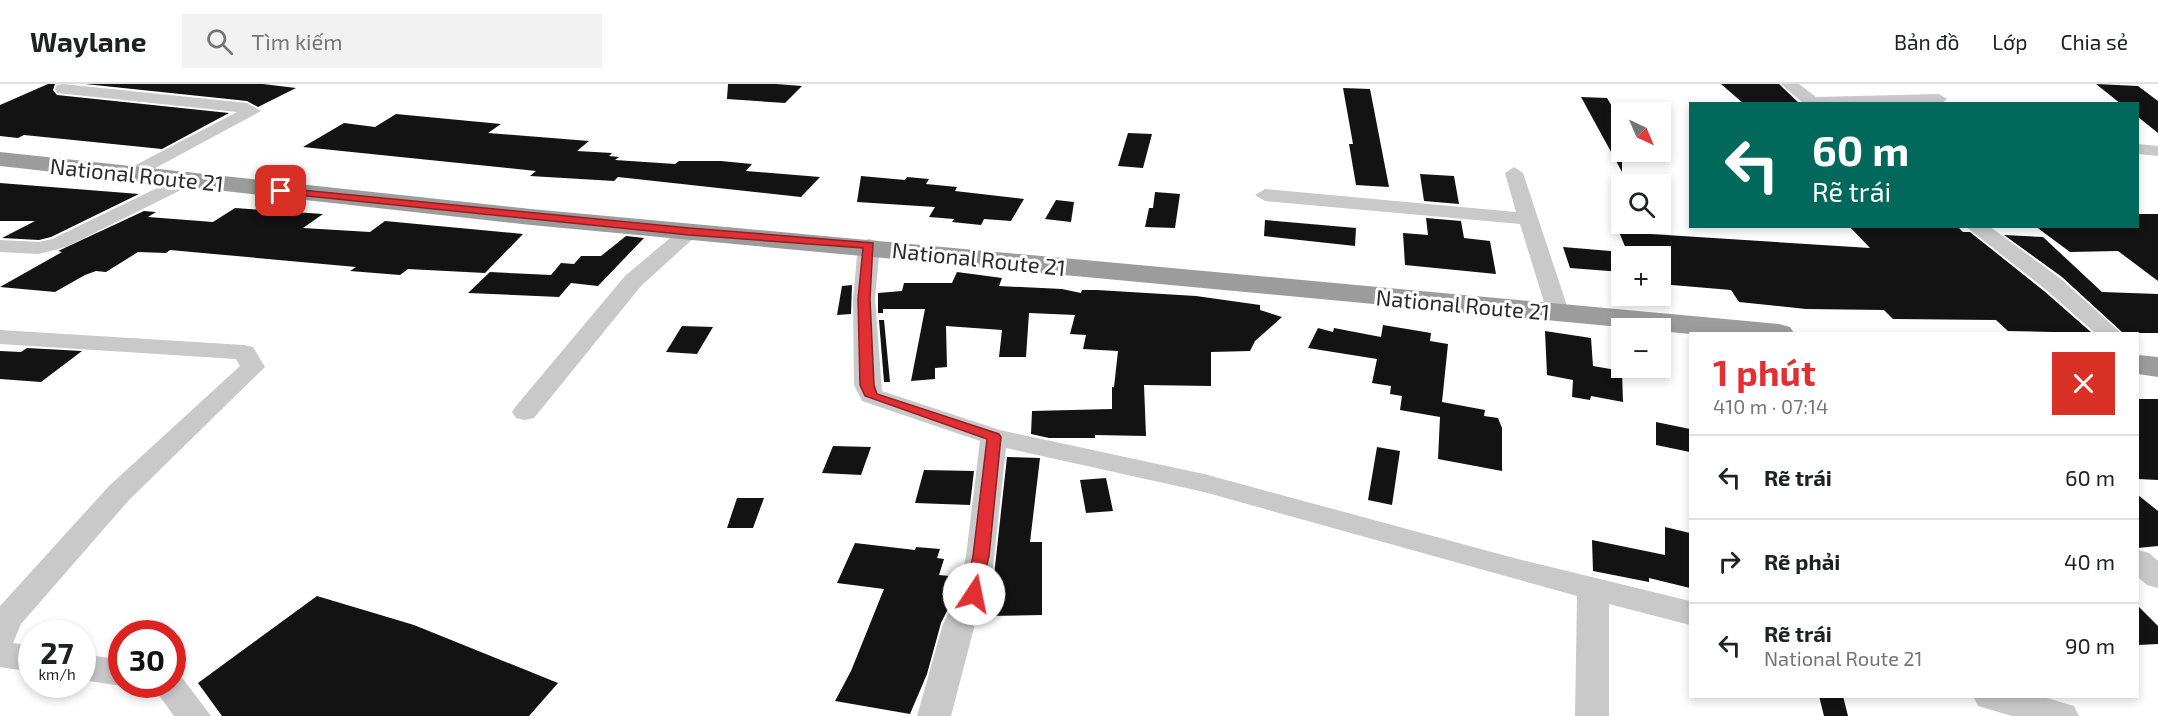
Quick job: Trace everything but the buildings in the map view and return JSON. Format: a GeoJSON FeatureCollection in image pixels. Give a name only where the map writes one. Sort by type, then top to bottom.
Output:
{"type":"FeatureCollection","features":[{"type":"Feature","properties":{"kind":"highway","name":"National Route 21"},"geometry":{"type":"LineString","coordinates":[[0,159],[328,197],[689,232],[869,245],[988,261],[1768,332]]}},
{"type":"Feature","properties":{"kind":"street"},"geometry":{"type":"LineString","coordinates":[[1789,84],[1813,102]]}},
{"type":"Feature","properties":{"kind":"street"},"geometry":{"type":"LineString","coordinates":[[63,89],[247,108],[252,111],[135,174]]}},
{"type":"Feature","properties":{"kind":"street"},"geometry":{"type":"LineString","coordinates":[[1845,102],[1939,99]]}},
{"type":"Feature","properties":{"kind":"street"},"geometry":{"type":"LineString","coordinates":[[2139,149],[2158,151]]}},
{"type":"Feature","properties":{"kind":"street"},"geometry":{"type":"LineString","coordinates":[[1514,173],[1558,312]]}},
{"type":"Feature","properties":{"kind":"street"},"geometry":{"type":"LineString","coordinates":[[5,250],[43,248],[59,243],[188,179]]}},
{"type":"Feature","properties":{"kind":"street"},"geometry":{"type":"LineString","coordinates":[[1265,195],[1529,219]]}},
{"type":"Feature","properties":{"kind":"street"},"geometry":{"type":"LineString","coordinates":[[1978,228],[2053,284],[2108,332]]}},
{"type":"Feature","properties":{"kind":"street"},"geometry":{"type":"LineString","coordinates":[[525,412],[633,281],[689,232]]}},
{"type":"Feature","properties":{"kind":"street"},"geometry":{"type":"LineString","coordinates":[[869,245],[864,299],[867,385],[871,396],[994,437],[1204,483],[1514,569],[1689,613]]}},
{"type":"Feature","properties":{"kind":"street"},"geometry":{"type":"LineString","coordinates":[[0,337],[244,352],[253,367],[119,493],[7,619],[0,637]]}},
{"type":"Feature","properties":{"kind":"street"},"geometry":{"type":"LineString","coordinates":[[934,716],[959,624],[974,594],[981,556],[994,437]]}},
{"type":"Feature","properties":{"kind":"street"},"geometry":{"type":"LineString","coordinates":[[2139,562],[2158,577]]}},
{"type":"Feature","properties":{"kind":"street"},"geometry":{"type":"LineString","coordinates":[[1592,716],[1593,589]]}},
{"type":"Feature","properties":{"kind":"street"},"geometry":{"type":"LineString","coordinates":[[0,654],[18,657]]}},
{"type":"Feature","properties":{"kind":"street"},"geometry":{"type":"LineString","coordinates":[[179,698],[194,716]]}},
{"type":"Feature","properties":{"kind":"street"},"geometry":{"type":"LineString","coordinates":[[1997,698],[2062,716]]}},
{"type":"Feature","properties":{"kind":"route"},"geometry":{"type":"LineString","coordinates":[[281,191],[689,232],[869,245],[864,299],[867,385],[871,396],[994,437],[981,556],[974,594]]}}]}
